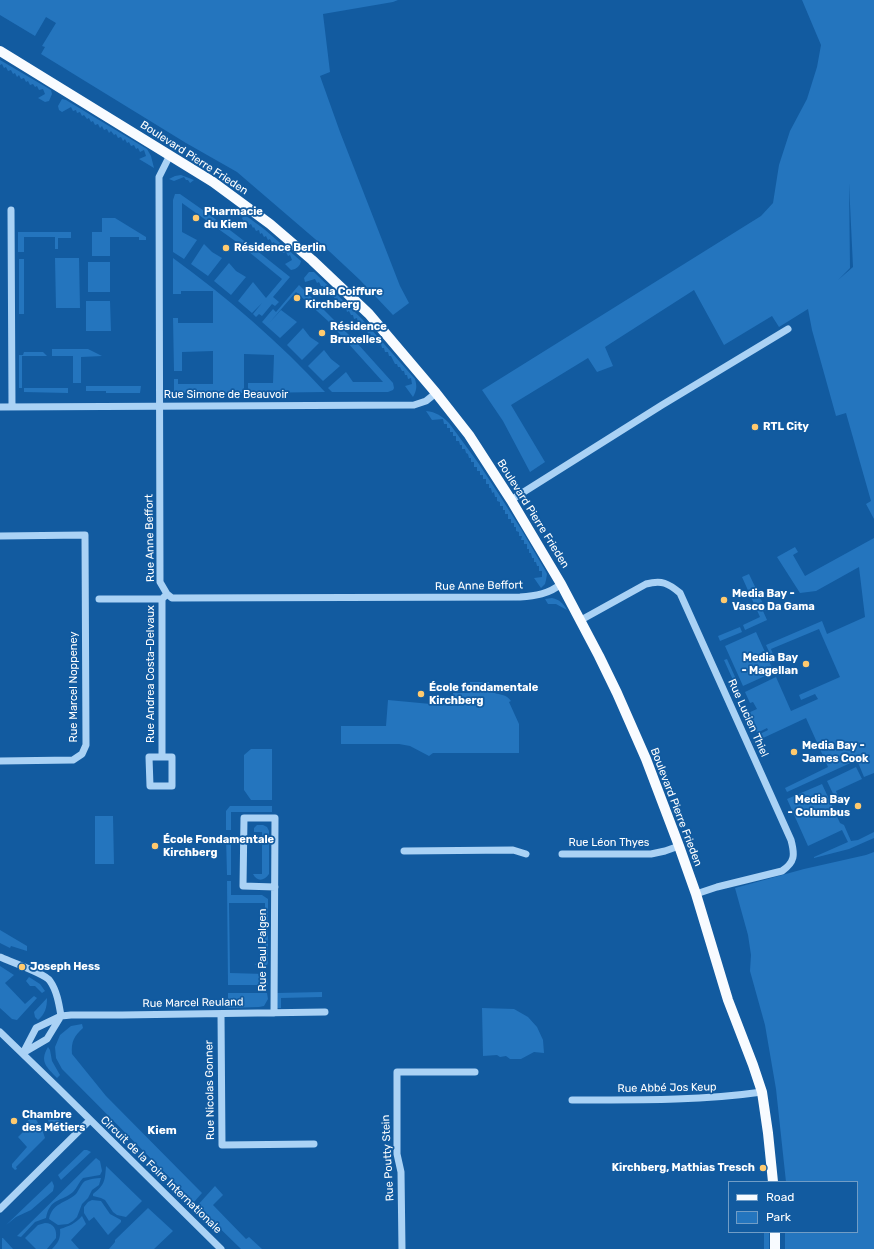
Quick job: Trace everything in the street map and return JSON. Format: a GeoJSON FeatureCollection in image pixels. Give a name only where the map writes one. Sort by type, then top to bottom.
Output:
{"type":"FeatureCollection","features":[{"type":"Feature","properties":{"kind":"main road","name":"Boulevard Pierre Frieden"},"geometry":{"type":"LineString","coordinates":[[0,51],[170,155],[239,200],[312,260],[368,314],[436,393],[469,435],[512,500],[581,620],[617,693],[646,759],[680,846],[728,1000],[762,1092],[773,1181]]}},
{"type":"Feature","properties":{"kind":"main road"},"geometry":{"type":"LineString","coordinates":[[775,1233],[775,1249]]}},
{"type":"Feature","properties":{"kind":"street","name":"Rue Anne Beffort"},"geometry":{"type":"LineString","coordinates":[[164,596],[160,582],[161,406],[159,177],[170,155]]}},
{"type":"Feature","properties":{"kind":"street"},"geometry":{"type":"LineString","coordinates":[[11,210],[12,407]]}},
{"type":"Feature","properties":{"kind":"street"},"geometry":{"type":"LineString","coordinates":[[512,500],[662,404],[788,329]]}},
{"type":"Feature","properties":{"kind":"street","name":"Rue Simone de Beauvoir"},"geometry":{"type":"LineString","coordinates":[[0,407],[414,405],[426,401],[436,393]]}},
{"type":"Feature","properties":{"kind":"street","name":"Rue Marcel Noppeney"},"geometry":{"type":"LineString","coordinates":[[0,536],[85,535],[86,745],[82,754],[73,760],[0,760]]}},
{"type":"Feature","properties":{"kind":"street","name":"Rue Lucien Thiel"},"geometry":{"type":"LineString","coordinates":[[581,620],[646,584],[662,582],[671,585],[680,593],[791,840],[794,851],[793,860],[788,867],[782,871],[717,887],[696,894]]}},
{"type":"Feature","properties":{"kind":"street","name":"Rue Anne Beffort"},"geometry":{"type":"LineString","coordinates":[[99,599],[164,596],[172,598],[520,597],[536,596],[561,584]]}},
{"type":"Feature","properties":{"kind":"street","name":"Rue Andrea Costa-Delvaux"},"geometry":{"type":"LineString","coordinates":[[162,757],[164,596]]}},
{"type":"Feature","properties":{"kind":"street","name":"Rue Andrea Costa-Delvaux"},"geometry":{"type":"LineString","coordinates":[[150,757],[162,757],[172,757],[172,786],[150,786],[150,757]]}},
{"type":"Feature","properties":{"kind":"street","name":"Rue Paul Palgen"},"geometry":{"type":"LineString","coordinates":[[274,1013],[275,887],[275,818],[244,818],[244,886],[275,887]]}},
{"type":"Feature","properties":{"kind":"street","name":"Rue Léon Thyes"},"geometry":{"type":"LineString","coordinates":[[562,854],[652,854],[680,846]]}},
{"type":"Feature","properties":{"kind":"street"},"geometry":{"type":"LineString","coordinates":[[404,851],[513,850],[526,854]]}},
{"type":"Feature","properties":{"kind":"street"},"geometry":{"type":"LineString","coordinates":[[0,957],[35,971],[50,979],[56,994],[61,1016],[47,1039],[23,1053]]}},
{"type":"Feature","properties":{"kind":"street","name":"Rue Marcel Reuland"},"geometry":{"type":"LineString","coordinates":[[61,1016],[325,1012]]}},
{"type":"Feature","properties":{"kind":"street","name":"Rue Nicolas Gonner"},"geometry":{"type":"LineString","coordinates":[[221,1014],[222,1145],[314,1144]]}},
{"type":"Feature","properties":{"kind":"street"},"geometry":{"type":"LineString","coordinates":[[23,1053],[36,1028],[61,1016]]}},
{"type":"Feature","properties":{"kind":"street","name":"Circuit de la Foire Internationale"},"geometry":{"type":"LineString","coordinates":[[0,1032],[221,1249]]}},
{"type":"Feature","properties":{"kind":"street","name":"Rue Poutty Stein"},"geometry":{"type":"LineString","coordinates":[[402,1249],[401,1172],[397,1154],[396,1072],[475,1072]]}},
{"type":"Feature","properties":{"kind":"street","name":"Rue Abbé Jos Keup"},"geometry":{"type":"LineString","coordinates":[[572,1100],[668,1100],[712,1098],[762,1092]]}},
{"type":"Feature","properties":{"kind":"street"},"geometry":{"type":"LineString","coordinates":[[0,1209],[90,1120]]}},
{"type":"Feature","properties":{"kind":"green space"},"geometry":{"type":"Polygon","coordinates":[[[0,0],[398,0],[323,14],[330,72],[320,76],[340,132],[400,286],[409,303],[393,315],[360,280],[329,251],[237,172],[186,143],[41,54],[45,47],[42,46],[56,23],[46,17],[35,36],[0,15],[0,0]]]}},
{"type":"Feature","properties":{"kind":"green space"},"geometry":{"type":"Polygon","coordinates":[[[802,0],[874,0],[874,519],[866,504],[871,501],[846,413],[836,416],[812,330],[808,309],[779,327],[772,316],[724,345],[694,290],[605,347],[613,366],[597,372],[588,358],[511,405],[545,462],[530,472],[503,421],[482,390],[761,216],[773,203],[779,165],[790,131],[807,99],[817,67],[821,45],[802,0]],[[849,183],[850,268],[838,280],[853,267],[849,183]]]}},
{"type":"Feature","properties":{"kind":"green space"},"geometry":{"type":"Polygon","coordinates":[[[0,60],[51,90],[52,94],[49,101],[45,102],[38,98],[45,94],[43,89],[39,90],[37,86],[35,87],[33,84],[30,85],[28,81],[26,82],[24,78],[21,79],[19,75],[17,77],[11,70],[8,71],[2,64],[0,65],[0,60]]]}},
{"type":"Feature","properties":{"kind":"green space"},"geometry":{"type":"Polygon","coordinates":[[[62,99],[147,149],[151,156],[154,168],[139,159],[146,156],[144,150],[140,152],[134,145],[131,146],[129,142],[127,143],[125,139],[123,141],[121,137],[118,138],[116,134],[114,135],[111,131],[109,133],[107,129],[104,130],[102,126],[100,128],[98,124],[95,125],[93,121],[91,122],[89,118],[87,119],[84,115],[82,116],[80,112],[77,113],[76,110],[73,111],[71,107],[62,112],[59,110],[58,106],[62,99]]]}},
{"type":"Feature","properties":{"kind":"green space"},"geometry":{"type":"Polygon","coordinates":[[[181,175],[194,180],[190,183],[184,177],[174,181],[169,179],[181,175]]]}},
{"type":"Feature","properties":{"kind":"green space"},"geometry":{"type":"Polygon","coordinates":[[[175,194],[180,194],[208,214],[290,277],[273,297],[279,302],[275,306],[272,304],[262,316],[259,314],[256,317],[253,314],[262,303],[252,313],[238,301],[253,282],[266,298],[282,279],[238,243],[182,203],[182,232],[197,240],[184,259],[173,252],[173,200],[175,194]]]}},
{"type":"Feature","properties":{"kind":"green space"},"geometry":{"type":"Polygon","coordinates":[[[245,215],[264,229],[301,261],[298,267],[291,270],[285,264],[292,260],[290,255],[288,256],[286,252],[283,253],[281,249],[279,250],[274,242],[272,243],[270,239],[268,240],[266,236],[264,237],[262,233],[260,234],[259,230],[256,231],[247,221],[244,222],[242,218],[245,215]]]}},
{"type":"Feature","properties":{"kind":"green space"},"geometry":{"type":"Polygon","coordinates":[[[102,218],[115,218],[146,237],[146,240],[139,240],[139,237],[110,237],[110,256],[92,256],[92,232],[102,232],[102,218]]]}},
{"type":"Feature","properties":{"kind":"green space"},"geometry":{"type":"Polygon","coordinates":[[[18,232],[71,232],[71,238],[58,238],[58,249],[55,249],[55,237],[24,237],[24,252],[18,252],[18,232]]]}},
{"type":"Feature","properties":{"kind":"green space"},"geometry":{"type":"Polygon","coordinates":[[[204,244],[212,252],[222,258],[208,276],[191,264],[204,244]]]}},
{"type":"Feature","properties":{"kind":"green space"},"geometry":{"type":"Polygon","coordinates":[[[55,258],[79,258],[80,308],[56,308],[55,258]]]}},
{"type":"Feature","properties":{"kind":"green space"},"geometry":{"type":"Polygon","coordinates":[[[173,258],[252,321],[290,356],[325,392],[248,393],[248,383],[273,383],[274,355],[244,354],[244,393],[174,393],[174,379],[178,379],[178,384],[213,384],[213,351],[182,352],[182,371],[174,371],[173,318],[178,318],[178,323],[213,323],[213,291],[181,291],[181,294],[173,294],[173,258]]]}},
{"type":"Feature","properties":{"kind":"green space"},"geometry":{"type":"Polygon","coordinates":[[[19,259],[24,259],[24,314],[19,314],[19,259]]]}},
{"type":"Feature","properties":{"kind":"green space"},"geometry":{"type":"Polygon","coordinates":[[[88,262],[110,262],[110,292],[88,292],[88,262]]]}},
{"type":"Feature","properties":{"kind":"green space"},"geometry":{"type":"Polygon","coordinates":[[[229,263],[236,271],[246,277],[231,295],[214,281],[229,263]]]}},
{"type":"Feature","properties":{"kind":"green space"},"geometry":{"type":"Polygon","coordinates":[[[309,272],[314,272],[362,319],[415,379],[416,388],[413,397],[405,386],[412,384],[411,378],[408,379],[404,371],[398,367],[397,364],[395,364],[391,356],[389,356],[388,352],[385,352],[381,344],[379,345],[378,340],[375,341],[374,337],[372,338],[370,333],[368,334],[367,330],[365,330],[363,326],[361,327],[357,318],[354,319],[353,315],[351,315],[349,311],[347,312],[346,308],[340,304],[339,301],[336,301],[334,297],[332,297],[331,293],[328,293],[327,289],[325,290],[319,282],[317,283],[315,279],[305,282],[304,278],[309,272]]]}},
{"type":"Feature","properties":{"kind":"green space"},"geometry":{"type":"Polygon","coordinates":[[[299,285],[357,343],[393,383],[393,390],[388,392],[332,392],[328,388],[346,372],[353,382],[383,382],[328,321],[296,292],[270,322],[281,310],[297,322],[280,338],[262,322],[273,309],[276,312],[299,285]]]}},
{"type":"Feature","properties":{"kind":"green space"},"geometry":{"type":"Polygon","coordinates":[[[86,301],[110,301],[111,331],[86,331],[86,301]]]}},
{"type":"Feature","properties":{"kind":"green space"},"geometry":{"type":"Polygon","coordinates":[[[303,328],[310,337],[319,343],[302,360],[287,345],[303,328]]]}},
{"type":"Feature","properties":{"kind":"green space"},"geometry":{"type":"Polygon","coordinates":[[[52,349],[88,349],[102,356],[81,357],[81,383],[73,383],[73,356],[52,356],[52,349]]]}},
{"type":"Feature","properties":{"kind":"green space"},"geometry":{"type":"Polygon","coordinates":[[[324,350],[331,359],[340,366],[323,381],[308,366],[324,350]]]}},
{"type":"Feature","properties":{"kind":"green space"},"geometry":{"type":"Polygon","coordinates":[[[24,352],[43,352],[47,356],[22,356],[22,388],[19,388],[19,355],[23,355],[24,352]]]}},
{"type":"Feature","properties":{"kind":"green space"},"geometry":{"type":"Polygon","coordinates":[[[86,386],[141,386],[140,393],[106,393],[106,391],[86,391],[86,386]]]}},
{"type":"Feature","properties":{"kind":"green space"},"geometry":{"type":"Polygon","coordinates":[[[24,388],[68,388],[68,393],[24,392],[24,388]]]}},
{"type":"Feature","properties":{"kind":"green space"},"geometry":{"type":"Polygon","coordinates":[[[426,411],[439,415],[449,423],[500,496],[547,574],[545,584],[541,588],[534,578],[542,577],[542,571],[539,571],[539,566],[537,566],[536,562],[534,562],[534,558],[532,558],[531,553],[529,553],[529,549],[527,549],[527,544],[524,544],[524,540],[521,540],[522,536],[519,536],[519,532],[516,531],[516,527],[514,527],[514,523],[511,523],[511,519],[508,519],[508,514],[505,514],[503,506],[500,506],[500,502],[497,501],[497,497],[495,497],[494,492],[492,493],[491,488],[489,488],[489,484],[486,484],[486,479],[483,479],[483,475],[480,475],[480,471],[477,471],[477,467],[474,467],[474,462],[471,462],[471,458],[469,458],[465,449],[462,449],[462,445],[460,445],[459,441],[456,441],[456,436],[453,436],[453,432],[450,432],[450,428],[447,428],[447,424],[444,424],[443,419],[432,420],[426,411]]]}},
{"type":"Feature","properties":{"kind":"green space"},"geometry":{"type":"Polygon","coordinates":[[[874,538],[874,773],[864,777],[857,760],[787,792],[785,788],[828,767],[806,718],[761,739],[758,735],[768,730],[767,728],[757,733],[748,713],[757,709],[753,702],[750,703],[745,692],[776,677],[791,711],[818,699],[815,694],[801,700],[799,695],[840,677],[819,629],[771,649],[774,657],[772,658],[766,645],[822,621],[827,634],[865,617],[859,567],[816,591],[800,593],[777,557],[795,547],[798,552],[793,555],[805,576],[874,538]]]}},
{"type":"Feature","properties":{"kind":"green space"},"geometry":{"type":"Polygon","coordinates":[[[749,574],[766,610],[763,611],[767,620],[745,630],[743,625],[760,617],[742,577],[749,574]]]}},
{"type":"Feature","properties":{"kind":"green space"},"geometry":{"type":"Polygon","coordinates":[[[552,598],[561,602],[567,610],[556,604],[548,604],[545,599],[552,598]]]}},
{"type":"Feature","properties":{"kind":"green space"},"geometry":{"type":"Polygon","coordinates":[[[740,627],[742,632],[720,641],[718,636],[740,627]]]}},
{"type":"Feature","properties":{"kind":"green space"},"geometry":{"type":"Polygon","coordinates":[[[756,632],[774,672],[743,686],[725,646],[756,632]]]}},
{"type":"Feature","properties":{"kind":"green space"},"geometry":{"type":"Polygon","coordinates":[[[727,659],[736,679],[733,680],[724,660],[727,659]]]}},
{"type":"Feature","properties":{"kind":"green space"},"geometry":{"type":"Polygon","coordinates":[[[470,682],[489,682],[491,691],[508,697],[511,701],[509,702],[519,724],[519,753],[433,753],[429,756],[410,746],[399,744],[341,744],[341,726],[386,726],[388,700],[452,706],[453,693],[470,693],[470,682]]]}},
{"type":"Feature","properties":{"kind":"green space"},"geometry":{"type":"Polygon","coordinates":[[[251,749],[272,749],[272,800],[251,800],[244,790],[244,755],[251,749]]]}},
{"type":"Feature","properties":{"kind":"green space"},"geometry":{"type":"Polygon","coordinates":[[[856,767],[862,779],[836,791],[839,799],[836,800],[827,781],[856,767]]]}},
{"type":"Feature","properties":{"kind":"green space"},"geometry":{"type":"Polygon","coordinates":[[[822,784],[840,823],[844,825],[851,841],[858,840],[874,832],[874,838],[849,849],[814,858],[848,842],[842,830],[808,846],[787,799],[822,784]]]}},
{"type":"Feature","properties":{"kind":"green space"},"geometry":{"type":"Polygon","coordinates":[[[230,806],[272,806],[272,812],[231,812],[231,830],[226,830],[226,811],[230,806]]]}},
{"type":"Feature","properties":{"kind":"green space"},"geometry":{"type":"Polygon","coordinates":[[[95,816],[113,816],[114,864],[95,864],[95,816]]]}},
{"type":"Feature","properties":{"kind":"green space"},"geometry":{"type":"Polygon","coordinates":[[[257,825],[267,827],[269,831],[269,874],[261,880],[256,878],[253,874],[262,874],[262,832],[254,832],[254,828],[257,825]]]}},
{"type":"Feature","properties":{"kind":"green space"},"geometry":{"type":"Polygon","coordinates":[[[226,836],[231,836],[231,875],[227,875],[226,836]]]}},
{"type":"Feature","properties":{"kind":"green space"},"geometry":{"type":"Polygon","coordinates":[[[874,852],[874,1249],[785,1249],[785,1233],[858,1233],[858,1181],[786,1181],[776,1089],[765,1025],[750,971],[751,955],[748,935],[735,888],[804,869],[874,852]]]}},
{"type":"Feature","properties":{"kind":"green space"},"geometry":{"type":"Polygon","coordinates":[[[227,881],[231,881],[231,895],[262,895],[268,899],[267,965],[254,964],[265,963],[265,903],[229,903],[230,973],[264,974],[267,976],[268,985],[228,985],[227,881]]]}},
{"type":"Feature","properties":{"kind":"green space"},"geometry":{"type":"Polygon","coordinates":[[[0,930],[27,946],[27,951],[11,946],[10,948],[0,943],[0,930]]]}},
{"type":"Feature","properties":{"kind":"green space"},"geometry":{"type":"Polygon","coordinates":[[[0,966],[14,975],[5,983],[25,1004],[34,996],[37,998],[17,1020],[12,1019],[0,1008],[0,966]]]}},
{"type":"Feature","properties":{"kind":"green space"},"geometry":{"type":"Polygon","coordinates":[[[29,977],[40,984],[45,991],[42,993],[35,986],[30,986],[26,981],[29,977]]]}},
{"type":"Feature","properties":{"kind":"green space"},"geometry":{"type":"Polygon","coordinates":[[[322,992],[322,997],[281,998],[281,1008],[277,1008],[277,993],[322,992]]]}},
{"type":"Feature","properties":{"kind":"green space"},"geometry":{"type":"Polygon","coordinates":[[[228,993],[267,993],[268,999],[264,1006],[228,1008],[228,993]]]}},
{"type":"Feature","properties":{"kind":"green space"},"geometry":{"type":"Polygon","coordinates":[[[47,998],[45,1010],[38,1020],[35,1017],[34,1012],[47,998]]]}},
{"type":"Feature","properties":{"kind":"green space"},"geometry":{"type":"Polygon","coordinates":[[[482,1008],[514,1009],[528,1017],[537,1027],[543,1040],[544,1053],[534,1052],[521,1059],[510,1059],[506,1056],[500,1057],[497,1055],[483,1056],[482,1008]]]}},
{"type":"Feature","properties":{"kind":"green space"},"geometry":{"type":"Polygon","coordinates":[[[82,1024],[83,1028],[75,1037],[72,1046],[72,1054],[106,1096],[202,1193],[194,1202],[62,1069],[56,1058],[55,1047],[60,1035],[71,1026],[82,1024]]]}},
{"type":"Feature","properties":{"kind":"green space"},"geometry":{"type":"Polygon","coordinates":[[[48,1047],[52,1061],[60,1075],[57,1078],[45,1064],[44,1057],[48,1047]]]}},
{"type":"Feature","properties":{"kind":"green space"},"geometry":{"type":"Polygon","coordinates":[[[33,1115],[42,1129],[45,1138],[16,1167],[17,1169],[15,1170],[12,1167],[12,1164],[27,1147],[18,1137],[24,1131],[22,1127],[33,1115]]]}},
{"type":"Feature","properties":{"kind":"green space"},"geometry":{"type":"Polygon","coordinates":[[[47,1118],[56,1118],[60,1121],[60,1124],[53,1131],[47,1118]]]}},
{"type":"Feature","properties":{"kind":"green space"},"geometry":{"type":"Polygon","coordinates":[[[84,1150],[91,1152],[61,1180],[58,1175],[84,1150]]]}},
{"type":"Feature","properties":{"kind":"green space"},"geometry":{"type":"Polygon","coordinates":[[[96,1158],[100,1161],[102,1171],[100,1175],[83,1178],[73,1192],[56,1201],[50,1207],[46,1218],[35,1222],[21,1237],[17,1236],[96,1158]]]}},
{"type":"Feature","properties":{"kind":"green space"},"geometry":{"type":"Polygon","coordinates":[[[106,1166],[142,1201],[126,1217],[117,1215],[113,1212],[105,1200],[93,1196],[93,1194],[104,1182],[106,1166]]]}},
{"type":"Feature","properties":{"kind":"green space"},"geometry":{"type":"Polygon","coordinates":[[[101,1178],[99,1185],[92,1190],[88,1198],[82,1204],[77,1217],[73,1221],[68,1224],[58,1225],[49,1219],[53,1209],[76,1194],[85,1181],[101,1178]]]}},
{"type":"Feature","properties":{"kind":"green space"},"geometry":{"type":"Polygon","coordinates":[[[52,1181],[54,1186],[53,1191],[31,1210],[16,1217],[6,1225],[52,1181]]]}},
{"type":"Feature","properties":{"kind":"green space"},"geometry":{"type":"Polygon","coordinates":[[[215,1186],[223,1195],[213,1205],[246,1239],[249,1237],[262,1249],[241,1249],[197,1206],[215,1186]]]}},
{"type":"Feature","properties":{"kind":"green space"},"geometry":{"type":"Polygon","coordinates":[[[92,1200],[101,1201],[110,1214],[121,1220],[121,1222],[108,1235],[94,1217],[89,1221],[84,1213],[84,1207],[92,1200]]]}},
{"type":"Feature","properties":{"kind":"green space"},"geometry":{"type":"Polygon","coordinates":[[[148,1208],[173,1231],[154,1249],[109,1249],[115,1240],[148,1208]]]}},
{"type":"Feature","properties":{"kind":"green space"},"geometry":{"type":"Polygon","coordinates":[[[82,1216],[86,1224],[71,1240],[79,1249],[52,1249],[59,1240],[60,1229],[72,1224],[82,1216]]]}},
{"type":"Feature","properties":{"kind":"green space"},"geometry":{"type":"Polygon","coordinates":[[[45,1223],[53,1226],[56,1232],[56,1238],[47,1249],[36,1249],[25,1238],[38,1225],[45,1223]]]}},
{"type":"Feature","properties":{"kind":"green space"},"geometry":{"type":"Polygon","coordinates":[[[764,1233],[769,1233],[769,1249],[764,1249],[764,1233]]]}},
{"type":"Feature","properties":{"kind":"green space"},"geometry":{"type":"Polygon","coordinates":[[[3,1238],[13,1249],[2,1249],[3,1238]]]}},
{"type":"Feature","properties":{"kind":"place","name":"Pharmacie du Kiem"},"geometry":{"type":"Point","coordinates":[196,218]}},
{"type":"Feature","properties":{"kind":"place","name":"Résidence Berlin"},"geometry":{"type":"Point","coordinates":[226,248]}},
{"type":"Feature","properties":{"kind":"place","name":"Paula Coiffure Kirchberg"},"geometry":{"type":"Point","coordinates":[297,298]}},
{"type":"Feature","properties":{"kind":"place","name":"Résidence Bruxelles"},"geometry":{"type":"Point","coordinates":[322,333]}},
{"type":"Feature","properties":{"kind":"place","name":"RTL City"},"geometry":{"type":"Point","coordinates":[755,427]}},
{"type":"Feature","properties":{"kind":"place","name":"Media Bay - Vasco Da Gama"},"geometry":{"type":"Point","coordinates":[724,600]}},
{"type":"Feature","properties":{"kind":"place","name":"Media Bay - Magellan"},"geometry":{"type":"Point","coordinates":[806,664]}},
{"type":"Feature","properties":{"kind":"place","name":"École fondamentale Kirchberg"},"geometry":{"type":"Point","coordinates":[421,694]}},
{"type":"Feature","properties":{"kind":"place","name":"Media Bay - James Cook"},"geometry":{"type":"Point","coordinates":[794,752]}},
{"type":"Feature","properties":{"kind":"place","name":"Media Bay - Columbus"},"geometry":{"type":"Point","coordinates":[858,806]}},
{"type":"Feature","properties":{"kind":"place","name":"École Fondamentale Kirchberg"},"geometry":{"type":"Point","coordinates":[155,846]}},
{"type":"Feature","properties":{"kind":"place","name":"Joseph Hess"},"geometry":{"type":"Point","coordinates":[22,967]}},
{"type":"Feature","properties":{"kind":"place","name":"Chambre des Métiers"},"geometry":{"type":"Point","coordinates":[14,1121]}},
{"type":"Feature","properties":{"kind":"place","name":"Kirchberg, Mathias Tresch"},"geometry":{"type":"Point","coordinates":[763,1168]}},
{"type":"Feature","properties":{"kind":"district","name":"Kiem"},"geometry":{"type":"Point","coordinates":[162,1131]}}]}
